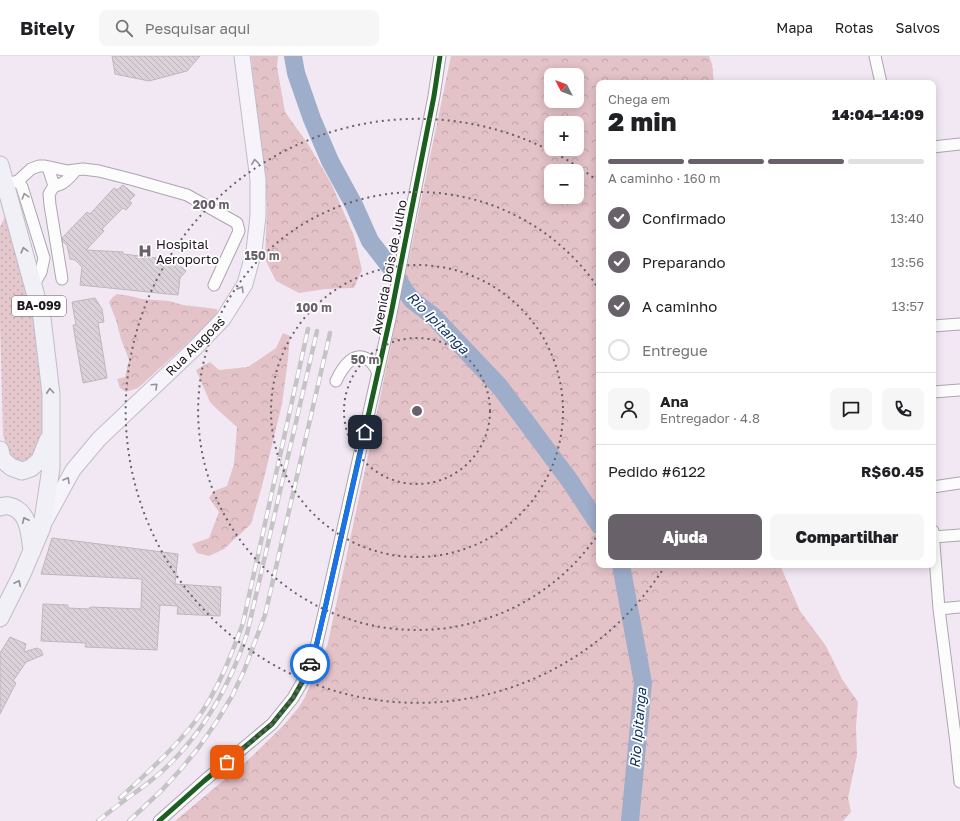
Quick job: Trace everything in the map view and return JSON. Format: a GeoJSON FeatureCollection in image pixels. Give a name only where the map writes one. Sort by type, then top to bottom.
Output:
{"type":"FeatureCollection","features":[{"type":"Feature","properties":{"kind":"highway","name":"BA-099"},"geometry":{"type":"LineString","coordinates":[[0,165],[12,182],[33,286],[42,318],[51,394],[51,468],[42,527],[22,574],[0,618]]}},
{"type":"Feature","properties":{"kind":"highway"},"geometry":{"type":"LineString","coordinates":[[0,450],[2,459],[11,467],[22,470],[31,468],[40,460],[51,430]]}},
{"type":"Feature","properties":{"kind":"highway"},"geometry":{"type":"LineString","coordinates":[[0,507],[9,506],[18,510],[26,519],[32,551]]}},
{"type":"Feature","properties":{"kind":"main road","name":"Rua Alagoas"},"geometry":{"type":"LineString","coordinates":[[42,527],[73,470],[99,439],[195,348],[223,319],[245,284],[254,251],[258,216],[258,180],[242,56]]}},
{"type":"Feature","properties":{"kind":"street","name":"Avenida Dois de Julho"},"geometry":{"type":"LineString","coordinates":[[159,821],[272,724],[293,698],[308,672],[316,647],[326,604],[391,314],[434,96],[440,56]]}},
{"type":"Feature","properties":{"kind":"street"},"geometry":{"type":"LineString","coordinates":[[875,56],[880,80]]}},
{"type":"Feature","properties":{"kind":"street"},"geometry":{"type":"LineString","coordinates":[[936,147],[960,144]]}},
{"type":"Feature","properties":{"kind":"street"},"geometry":{"type":"LineString","coordinates":[[12,182],[31,169],[39,166],[68,171],[83,169],[99,171],[187,195],[237,223],[240,231],[214,285]]}},
{"type":"Feature","properties":{"kind":"street"},"geometry":{"type":"LineString","coordinates":[[48,167],[54,186]]}},
{"type":"Feature","properties":{"kind":"street"},"geometry":{"type":"LineString","coordinates":[[62,279],[49,194],[54,186],[58,186],[68,180],[76,170]]}},
{"type":"Feature","properties":{"kind":"street"},"geometry":{"type":"LineString","coordinates":[[936,326],[960,324]]}},
{"type":"Feature","properties":{"kind":"street"},"geometry":{"type":"LineString","coordinates":[[336,381],[341,370],[347,363],[356,357],[364,358],[371,362],[378,373]]}},
{"type":"Feature","properties":{"kind":"street"},"geometry":{"type":"LineString","coordinates":[[936,392],[960,390]]}},
{"type":"Feature","properties":{"kind":"street"},"geometry":{"type":"LineString","coordinates":[[936,486],[960,483]]}},
{"type":"Feature","properties":{"kind":"street"},"geometry":{"type":"LineString","coordinates":[[936,538],[960,535]]}},
{"type":"Feature","properties":{"kind":"street"},"geometry":{"type":"LineString","coordinates":[[936,566],[939,609],[960,782]]}},
{"type":"Feature","properties":{"kind":"street"},"geometry":{"type":"LineString","coordinates":[[939,609],[960,607]]}},
{"type":"Feature","properties":{"kind":"shaded area"},"geometry":{"type":"Polygon","coordinates":[[[8,210],[35,313],[43,399],[43,440],[39,455],[24,466],[13,462],[8,453],[3,435],[0,321],[0,227],[8,210]]]}},
{"type":"Feature","properties":{"kind":"green space"},"geometry":{"type":"Polygon","coordinates":[[[251,56],[278,56],[277,67],[285,112],[308,144],[331,183],[354,236],[362,270],[354,288],[325,289],[299,293],[276,281],[265,259],[267,207],[251,56]]]}},
{"type":"Feature","properties":{"kind":"green space"},"geometry":{"type":"Polygon","coordinates":[[[451,56],[709,56],[712,64],[714,80],[596,80],[596,568],[781,568],[800,611],[826,646],[842,679],[858,702],[856,726],[857,755],[848,798],[851,812],[843,821],[175,821],[249,759],[283,726],[299,707],[305,697],[327,647],[451,56]]]}},
{"type":"Feature","properties":{"kind":"green space"},"geometry":{"type":"Polygon","coordinates":[[[117,294],[142,299],[169,301],[183,305],[217,309],[217,316],[138,388],[126,392],[120,388],[117,379],[125,377],[129,360],[109,302],[117,294]]]}},
{"type":"Feature","properties":{"kind":"green space"},"geometry":{"type":"Polygon","coordinates":[[[283,333],[290,336],[282,404],[251,524],[224,549],[209,556],[197,553],[192,544],[209,538],[219,512],[209,498],[214,491],[227,486],[234,464],[237,427],[210,402],[196,370],[210,362],[219,370],[248,367],[276,348],[283,333]]]}},
{"type":"Feature","properties":{"kind":"building"},"geometry":{"type":"Polygon","coordinates":[[[112,56],[200,56],[187,71],[149,81],[115,74],[112,56]]]}},
{"type":"Feature","properties":{"kind":"building"},"geometry":{"type":"Polygon","coordinates":[[[123,185],[135,195],[129,201],[132,203],[126,210],[123,208],[102,229],[104,231],[86,250],[123,252],[123,254],[173,260],[186,271],[180,278],[178,295],[80,285],[82,267],[75,260],[70,259],[67,245],[63,242],[62,238],[87,212],[90,214],[114,188],[117,190],[123,185]]]}},
{"type":"Feature","properties":{"kind":"building"},"geometry":{"type":"Polygon","coordinates":[[[95,298],[102,309],[104,322],[98,323],[107,378],[83,383],[73,325],[76,325],[72,302],[95,298]]]}},
{"type":"Feature","properties":{"kind":"building"},"geometry":{"type":"Polygon","coordinates":[[[52,538],[178,554],[175,584],[221,587],[220,616],[177,614],[178,606],[160,605],[157,650],[85,647],[86,643],[41,641],[43,604],[68,605],[68,608],[89,609],[90,607],[141,609],[142,579],[41,574],[52,538]]]}},
{"type":"Feature","properties":{"kind":"building"},"geometry":{"type":"Polygon","coordinates":[[[10,637],[26,644],[24,652],[37,648],[41,650],[43,655],[26,662],[13,681],[16,683],[0,714],[0,653],[10,637]]]}},
{"type":"Feature","properties":{"kind":"waterway","name":"Rio Ipitanga"},"geometry":{"type":"LineString","coordinates":[[293,56],[296,73],[312,119],[330,161],[354,205],[370,241],[391,268],[412,300],[433,316],[500,387],[570,481],[596,520]]}},
{"type":"Feature","properties":{"kind":"waterway","name":"Rio Ipitanga"},"geometry":{"type":"LineString","coordinates":[[622,568],[643,683],[630,821]]}},
{"type":"Feature","properties":{"kind":"railway"},"geometry":{"type":"LineString","coordinates":[[120,798],[170,750],[197,719],[218,685],[234,648],[243,623],[308,329]]}},
{"type":"Feature","properties":{"kind":"railway"},"geometry":{"type":"LineString","coordinates":[[98,821],[159,774],[188,744],[212,710],[232,673],[247,634],[317,331]]}},
{"type":"Feature","properties":{"kind":"railway"},"geometry":{"type":"LineString","coordinates":[[129,821],[162,790],[199,747],[232,696],[244,671],[265,615],[330,333]]}},
{"type":"Feature","properties":{"kind":"cycle path"},"geometry":{"type":"LineString","coordinates":[[159,821],[272,724],[293,698],[308,672],[316,647],[326,604],[391,314],[434,96],[440,56]]}},
{"type":"Feature","properties":{"kind":"way so far"},"geometry":{"type":"LineString","coordinates":[[227,762],[272,724],[293,698],[308,672],[310,664]]}},
{"type":"Feature","properties":{"kind":"place","name":"Hospital Aeroporto"},"geometry":{"type":"Point","coordinates":[145,251]}},
{"type":"Feature","properties":{"kind":"route"},"geometry":{"type":"LineString","coordinates":[[310,664],[316,647],[365,432]]}}]}
